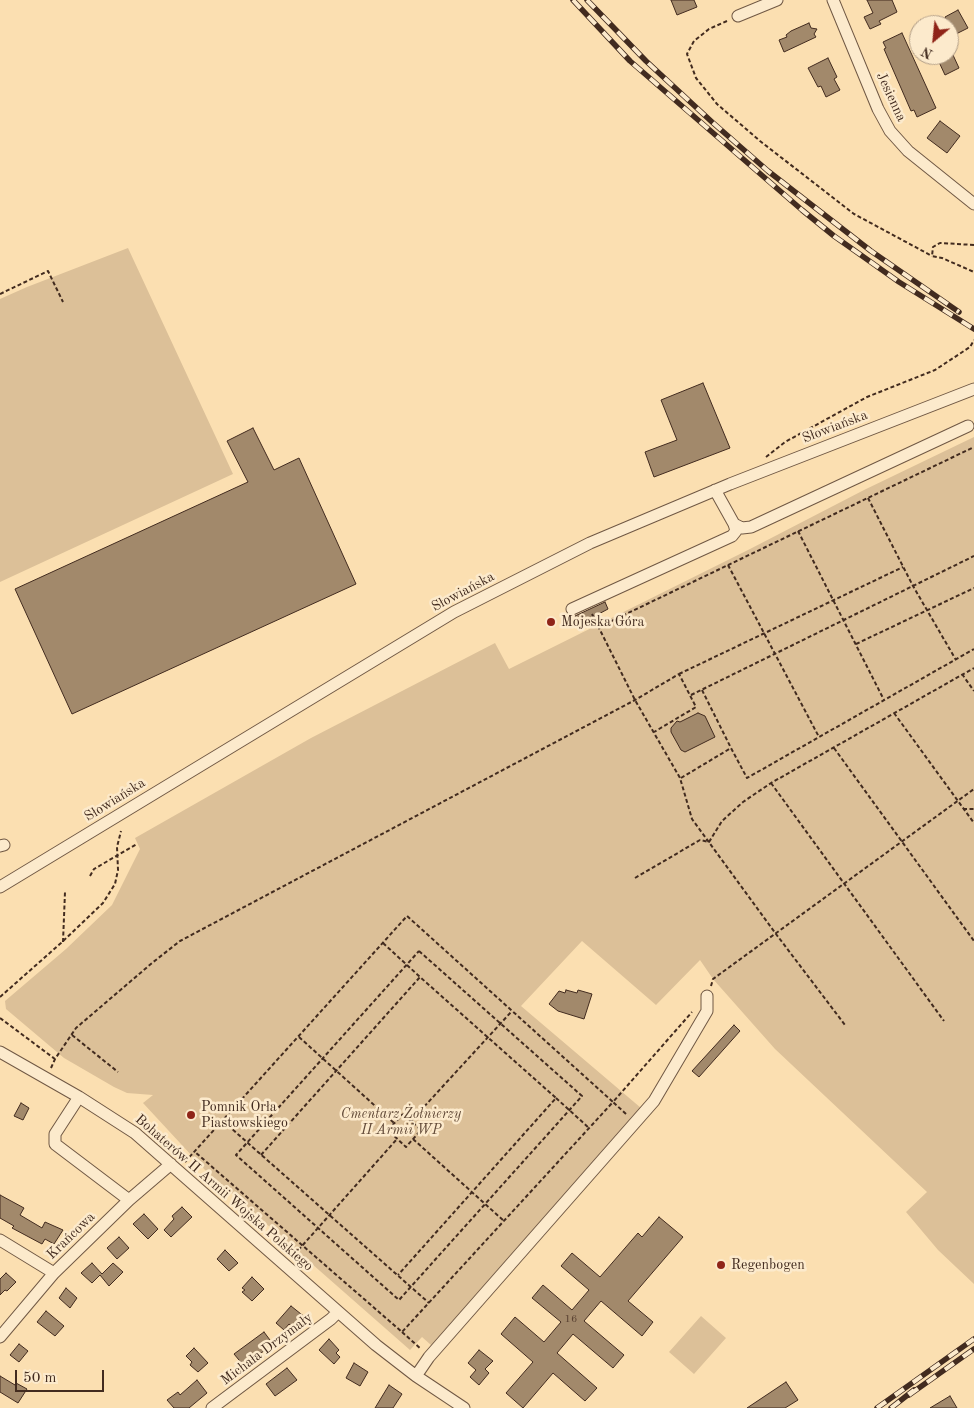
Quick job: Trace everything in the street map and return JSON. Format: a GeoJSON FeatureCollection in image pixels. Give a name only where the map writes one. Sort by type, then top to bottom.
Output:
{"type":"FeatureCollection","features":[{"type":"Feature","properties":{"kind":"street"},"geometry":{"type":"LineString","coordinates":[[738,16],[777,0]]}},
{"type":"Feature","properties":{"kind":"street","name":"Jesienna"},"geometry":{"type":"LineString","coordinates":[[833,0],[878,109],[890,131],[908,151],[974,204]]}},
{"type":"Feature","properties":{"kind":"street","name":"Słowiańska"},"geometry":{"type":"LineString","coordinates":[[0,887],[454,612],[590,543],[716,490],[974,389]]}},
{"type":"Feature","properties":{"kind":"street"},"geometry":{"type":"LineString","coordinates":[[734,524],[742,528],[751,526],[968,426]]}},
{"type":"Feature","properties":{"kind":"street"},"geometry":{"type":"LineString","coordinates":[[572,609],[723,542],[732,536],[736,531],[734,524],[716,490]]}},
{"type":"Feature","properties":{"kind":"street"},"geometry":{"type":"LineString","coordinates":[[416,1376],[429,1357],[654,1100],[707,1011],[707,996]]}},
{"type":"Feature","properties":{"kind":"street","name":"Bohaterów II Armii Wojska Polskiego"},"geometry":{"type":"LineString","coordinates":[[0,1052],[79,1097],[135,1133],[376,1345],[416,1376],[464,1408]]}},
{"type":"Feature","properties":{"kind":"street"},"geometry":{"type":"LineString","coordinates":[[79,1097],[55,1134],[55,1144],[129,1200]]}},
{"type":"Feature","properties":{"kind":"street","name":"Krańcowa"},"geometry":{"type":"LineString","coordinates":[[0,1337],[54,1273],[129,1200],[174,1167]]}},
{"type":"Feature","properties":{"kind":"street"},"geometry":{"type":"LineString","coordinates":[[0,1240],[54,1273]]}},
{"type":"Feature","properties":{"kind":"street","name":"Michała Drzymały"},"geometry":{"type":"LineString","coordinates":[[212,1408],[338,1312]]}},
{"type":"Feature","properties":{"kind":"path"},"geometry":{"type":"LineString","coordinates":[[738,16],[709,29],[694,41],[687,54],[696,78],[717,104],[760,141],[854,214],[932,256],[942,258],[974,272]]}},
{"type":"Feature","properties":{"kind":"path"},"geometry":{"type":"LineString","coordinates":[[932,256],[933,247],[940,244],[974,245]]}},
{"type":"Feature","properties":{"kind":"path"},"geometry":{"type":"LineString","coordinates":[[0,294],[48,271],[63,302]]}},
{"type":"Feature","properties":{"kind":"path"},"geometry":{"type":"LineString","coordinates":[[766,457],[785,442],[867,397],[935,370],[970,347],[974,340]]}},
{"type":"Feature","properties":{"kind":"path"},"geometry":{"type":"LineString","coordinates":[[598,628],[974,447]]}},
{"type":"Feature","properties":{"kind":"path"},"geometry":{"type":"LineString","coordinates":[[868,498],[913,586],[956,660]]}},
{"type":"Feature","properties":{"kind":"path"},"geometry":{"type":"LineString","coordinates":[[798,532],[884,700]]}},
{"type":"Feature","properties":{"kind":"path"},"geometry":{"type":"LineString","coordinates":[[690,696],[974,556]]}},
{"type":"Feature","properties":{"kind":"path"},"geometry":{"type":"LineString","coordinates":[[728,565],[819,737]]}},
{"type":"Feature","properties":{"kind":"path"},"geometry":{"type":"LineString","coordinates":[[46,1078],[55,1059],[76,1028],[180,941],[635,700],[680,674],[903,567]]}},
{"type":"Feature","properties":{"kind":"path"},"geometry":{"type":"LineString","coordinates":[[856,644],[974,588]]}},
{"type":"Feature","properties":{"kind":"path"},"geometry":{"type":"LineString","coordinates":[[586,603],[635,700],[680,778],[692,819],[844,1025]]}},
{"type":"Feature","properties":{"kind":"path"},"geometry":{"type":"LineString","coordinates":[[702,690],[747,778],[974,649]]}},
{"type":"Feature","properties":{"kind":"path"},"geometry":{"type":"LineString","coordinates":[[709,842],[716,829],[726,817],[743,802],[771,783],[974,668]]}},
{"type":"Feature","properties":{"kind":"path"},"geometry":{"type":"LineString","coordinates":[[654,732],[696,707],[680,674]]}},
{"type":"Feature","properties":{"kind":"path"},"geometry":{"type":"LineString","coordinates":[[962,674],[974,691]]}},
{"type":"Feature","properties":{"kind":"path"},"geometry":{"type":"LineString","coordinates":[[894,713],[974,822]]}},
{"type":"Feature","properties":{"kind":"path"},"geometry":{"type":"LineString","coordinates":[[680,778],[731,748]]}},
{"type":"Feature","properties":{"kind":"path"},"geometry":{"type":"LineString","coordinates":[[834,748],[974,941]]}},
{"type":"Feature","properties":{"kind":"path"},"geometry":{"type":"LineString","coordinates":[[771,783],[944,1021]]}},
{"type":"Feature","properties":{"kind":"path"},"geometry":{"type":"LineString","coordinates":[[402,1332],[613,1102],[707,996],[713,979],[974,789]]}},
{"type":"Feature","properties":{"kind":"path"},"geometry":{"type":"LineString","coordinates":[[963,808],[974,809]]}},
{"type":"Feature","properties":{"kind":"path"},"geometry":{"type":"LineString","coordinates":[[0,997],[63,942],[103,903],[115,884],[118,870],[117,847],[121,831]]}},
{"type":"Feature","properties":{"kind":"path"},"geometry":{"type":"LineString","coordinates":[[635,878],[700,840],[709,842]]}},
{"type":"Feature","properties":{"kind":"path"},"geometry":{"type":"LineString","coordinates":[[90,876],[94,869],[137,844]]}},
{"type":"Feature","properties":{"kind":"path"},"geometry":{"type":"LineString","coordinates":[[63,942],[64,892]]}},
{"type":"Feature","properties":{"kind":"path"},"geometry":{"type":"LineString","coordinates":[[174,1167],[195,1152],[407,916],[636,1122]]}},
{"type":"Feature","properties":{"kind":"path"},"geometry":{"type":"LineString","coordinates":[[383,943],[588,1128]]}},
{"type":"Feature","properties":{"kind":"path"},"geometry":{"type":"LineString","coordinates":[[419,951],[500,1023],[582,1096],[399,1300],[236,1155],[419,951]]}},
{"type":"Feature","properties":{"kind":"path"},"geometry":{"type":"LineString","coordinates":[[261,1155],[420,977]]}},
{"type":"Feature","properties":{"kind":"path"},"geometry":{"type":"LineString","coordinates":[[411,1121],[512,1011]]}},
{"type":"Feature","properties":{"kind":"path"},"geometry":{"type":"LineString","coordinates":[[0,1018],[55,1059]]}},
{"type":"Feature","properties":{"kind":"path"},"geometry":{"type":"LineString","coordinates":[[72,1035],[118,1072]]}},
{"type":"Feature","properties":{"kind":"path"},"geometry":{"type":"LineString","coordinates":[[299,1036],[394,1123]]}},
{"type":"Feature","properties":{"kind":"path"},"geometry":{"type":"LineString","coordinates":[[398,1275],[556,1098]]}},
{"type":"Feature","properties":{"kind":"path"},"geometry":{"type":"LineString","coordinates":[[403,1114],[421,1130],[406,1147],[388,1130],[394,1123],[403,1114]]}},
{"type":"Feature","properties":{"kind":"path"},"geometry":{"type":"LineString","coordinates":[[223,1121],[429,1303]]}},
{"type":"Feature","properties":{"kind":"path"},"geometry":{"type":"LineString","coordinates":[[294,1254],[397,1139]]}},
{"type":"Feature","properties":{"kind":"path"},"geometry":{"type":"LineString","coordinates":[[413,1139],[504,1221]]}},
{"type":"Feature","properties":{"kind":"path"},"geometry":{"type":"LineString","coordinates":[[195,1152],[418,1346]]}},
{"type":"Feature","properties":{"kind":"green space"},"geometry":{"type":"Polygon","coordinates":[[[128,248],[233,474],[0,582],[0,299],[128,248]]]}},
{"type":"Feature","properties":{"kind":"green space","name":"Cmentarz Żołnierzy II Armii WP"},"geometry":{"type":"Polygon","coordinates":[[[974,437],[974,1284],[938,1250],[906,1212],[927,1192],[775,1049],[713,979],[700,960],[656,1005],[582,941],[521,1006],[641,1108],[431,1345],[422,1337],[410,1350],[205,1170],[143,1103],[153,1095],[127,1093],[64,1058],[6,1009],[5,1001],[66,949],[112,905],[140,849],[135,838],[311,738],[495,643],[509,669],[864,490],[974,437]]]}},
{"type":"Feature","properties":{"kind":"green space"},"geometry":{"type":"Polygon","coordinates":[[[701,1316],[726,1338],[694,1374],[669,1352],[701,1316]]]}},
{"type":"Feature","properties":{"kind":"building"},"geometry":{"type":"Polygon","coordinates":[[[671,0],[694,0],[697,7],[677,15],[671,0]]]}},
{"type":"Feature","properties":{"kind":"building"},"geometry":{"type":"Polygon","coordinates":[[[867,0],[892,0],[897,12],[879,21],[881,24],[870,29],[864,17],[873,13],[867,0]]]}},
{"type":"Feature","properties":{"kind":"building"},"geometry":{"type":"Polygon","coordinates":[[[958,10],[968,28],[959,32],[959,15],[949,15],[958,10]]]}},
{"type":"Feature","properties":{"kind":"building"},"geometry":{"type":"Polygon","coordinates":[[[809,23],[811,28],[817,29],[814,34],[816,37],[784,52],[779,40],[787,37],[786,35],[791,31],[809,23]]]}},
{"type":"Feature","properties":{"kind":"building"},"geometry":{"type":"Polygon","coordinates":[[[902,33],[909,48],[909,65],[917,65],[936,108],[917,117],[914,110],[911,111],[884,49],[886,48],[883,42],[902,33]]]}},
{"type":"Feature","properties":{"kind":"building"},"geometry":{"type":"Polygon","coordinates":[[[828,58],[837,77],[834,79],[840,90],[826,97],[821,86],[818,87],[808,68],[828,58]]]}},
{"type":"Feature","properties":{"kind":"building"},"geometry":{"type":"Polygon","coordinates":[[[940,65],[958,65],[959,68],[945,75],[940,65]]]}},
{"type":"Feature","properties":{"kind":"building"},"geometry":{"type":"Polygon","coordinates":[[[940,121],[960,136],[947,153],[927,138],[940,121]]]}},
{"type":"Feature","properties":{"kind":"building"},"geometry":{"type":"Polygon","coordinates":[[[703,383],[730,448],[654,477],[645,452],[677,440],[661,400],[703,383]]]}},
{"type":"Feature","properties":{"kind":"building"},"geometry":{"type":"Polygon","coordinates":[[[253,428],[274,470],[299,458],[356,584],[72,714],[15,589],[248,482],[227,441],[253,428]]]}},
{"type":"Feature","properties":{"kind":"building"},"geometry":{"type":"Polygon","coordinates":[[[605,602],[608,609],[580,624],[575,616],[605,602]]]}},
{"type":"Feature","properties":{"kind":"building"},"geometry":{"type":"Polygon","coordinates":[[[698,713],[705,716],[715,737],[685,752],[681,750],[671,732],[671,728],[677,721],[680,722],[698,713]]]}},
{"type":"Feature","properties":{"kind":"building"},"geometry":{"type":"Polygon","coordinates":[[[566,990],[577,993],[578,990],[592,994],[584,1019],[558,1011],[549,1004],[559,991],[565,993],[566,990]]]}},
{"type":"Feature","properties":{"kind":"building"},"geometry":{"type":"Polygon","coordinates":[[[734,1025],[740,1031],[699,1077],[692,1071],[734,1025]]]}},
{"type":"Feature","properties":{"kind":"building"},"geometry":{"type":"Polygon","coordinates":[[[21,1103],[29,1108],[23,1120],[14,1116],[21,1103]]]}},
{"type":"Feature","properties":{"kind":"building"},"geometry":{"type":"Polygon","coordinates":[[[0,1195],[24,1208],[20,1215],[42,1228],[45,1222],[63,1230],[54,1244],[45,1239],[42,1244],[12,1228],[14,1226],[0,1218],[0,1195]]]}},
{"type":"Feature","properties":{"kind":"building"},"geometry":{"type":"Polygon","coordinates":[[[182,1207],[192,1217],[171,1237],[164,1230],[174,1219],[172,1216],[182,1207]]]}},
{"type":"Feature","properties":{"kind":"building"},"geometry":{"type":"Polygon","coordinates":[[[144,1214],[158,1229],[148,1239],[133,1224],[144,1214]]]}},
{"type":"Feature","properties":{"kind":"building"},"geometry":{"type":"Polygon","coordinates":[[[659,1217],[683,1237],[628,1301],[653,1322],[642,1336],[601,1301],[584,1321],[624,1355],[613,1368],[573,1334],[557,1353],[597,1388],[585,1401],[553,1373],[523,1408],[506,1393],[533,1362],[501,1334],[515,1317],[544,1342],[561,1322],[532,1298],[543,1285],[572,1310],[589,1290],[561,1266],[572,1253],[600,1277],[638,1233],[642,1237],[659,1217]]]}},
{"type":"Feature","properties":{"kind":"building"},"geometry":{"type":"Polygon","coordinates":[[[119,1237],[129,1248],[117,1259],[107,1248],[119,1237]]]}},
{"type":"Feature","properties":{"kind":"building"},"geometry":{"type":"Polygon","coordinates":[[[225,1250],[238,1263],[229,1271],[217,1259],[225,1250]]]}},
{"type":"Feature","properties":{"kind":"building"},"geometry":{"type":"Polygon","coordinates":[[[92,1263],[102,1274],[113,1263],[123,1272],[109,1286],[100,1275],[92,1283],[81,1273],[92,1263]]]}},
{"type":"Feature","properties":{"kind":"building"},"geometry":{"type":"Polygon","coordinates":[[[6,1273],[16,1282],[0,1295],[0,1279],[6,1273]]]}},
{"type":"Feature","properties":{"kind":"building"},"geometry":{"type":"Polygon","coordinates":[[[252,1277],[264,1289],[252,1301],[242,1292],[245,1290],[242,1288],[252,1277]]]}},
{"type":"Feature","properties":{"kind":"building"},"geometry":{"type":"Polygon","coordinates":[[[66,1288],[77,1298],[70,1308],[59,1298],[66,1288]]]}},
{"type":"Feature","properties":{"kind":"building"},"geometry":{"type":"Polygon","coordinates":[[[291,1306],[306,1318],[296,1330],[289,1324],[284,1330],[276,1323],[291,1306]]]}},
{"type":"Feature","properties":{"kind":"building"},"geometry":{"type":"Polygon","coordinates":[[[46,1311],[64,1326],[55,1336],[37,1322],[46,1311]]]}},
{"type":"Feature","properties":{"kind":"building"},"geometry":{"type":"Polygon","coordinates":[[[264,1332],[273,1344],[244,1366],[234,1354],[264,1332]]]}},
{"type":"Feature","properties":{"kind":"building"},"geometry":{"type":"Polygon","coordinates":[[[329,1339],[339,1350],[336,1353],[340,1357],[334,1364],[319,1350],[329,1339]]]}},
{"type":"Feature","properties":{"kind":"building"},"geometry":{"type":"Polygon","coordinates":[[[19,1344],[28,1351],[19,1362],[10,1355],[19,1344]]]}},
{"type":"Feature","properties":{"kind":"building"},"geometry":{"type":"Polygon","coordinates":[[[194,1348],[208,1363],[198,1372],[190,1365],[192,1362],[186,1356],[194,1348]]]}},
{"type":"Feature","properties":{"kind":"building"},"geometry":{"type":"Polygon","coordinates":[[[479,1350],[493,1361],[485,1369],[489,1373],[479,1385],[470,1377],[476,1370],[468,1363],[479,1350]]]}},
{"type":"Feature","properties":{"kind":"building"},"geometry":{"type":"Polygon","coordinates":[[[354,1363],[368,1372],[360,1386],[346,1378],[354,1363]]]}},
{"type":"Feature","properties":{"kind":"building"},"geometry":{"type":"Polygon","coordinates":[[[287,1368],[297,1380],[275,1396],[266,1384],[287,1368]]]}},
{"type":"Feature","properties":{"kind":"building"},"geometry":{"type":"Polygon","coordinates":[[[0,1376],[15,1385],[16,1383],[27,1389],[18,1403],[0,1392],[0,1376]]]}},
{"type":"Feature","properties":{"kind":"building"},"geometry":{"type":"Polygon","coordinates":[[[197,1380],[207,1393],[189,1408],[174,1408],[167,1400],[178,1392],[180,1395],[197,1380]]]}},
{"type":"Feature","properties":{"kind":"building"},"geometry":{"type":"Polygon","coordinates":[[[786,1382],[798,1400],[785,1408],[747,1408],[786,1382]]]}},
{"type":"Feature","properties":{"kind":"building"},"geometry":{"type":"Polygon","coordinates":[[[389,1385],[402,1394],[393,1408],[375,1408],[389,1385]]]}},
{"type":"Feature","properties":{"kind":"building"},"geometry":{"type":"Polygon","coordinates":[[[950,1396],[957,1408],[930,1408],[950,1396]]]}},
{"type":"Feature","properties":{"kind":"railway"},"geometry":{"type":"LineString","coordinates":[[573,0],[630,61],[802,210],[834,236],[899,282],[974,329]]}},
{"type":"Feature","properties":{"kind":"railway"},"geometry":{"type":"LineString","coordinates":[[587,0],[646,61],[768,171],[871,251],[959,312]]}},
{"type":"Feature","properties":{"kind":"railway"},"geometry":{"type":"LineString","coordinates":[[877,1408],[974,1339]]}},
{"type":"Feature","properties":{"kind":"railway"},"geometry":{"type":"LineString","coordinates":[[909,1395],[974,1349]]}},
{"type":"Feature","properties":{"kind":"railway"},"geometry":{"type":"LineString","coordinates":[[891,1408],[914,1390]]}},
{"type":"Feature","properties":{"kind":"place","name":"Mojeska Góra"},"geometry":{"type":"Point","coordinates":[551,622]}},
{"type":"Feature","properties":{"kind":"place","name":"Pomnik Orła Piastowskiego"},"geometry":{"type":"Point","coordinates":[191,1115]}},
{"type":"Feature","properties":{"kind":"place","name":"Regenbogen"},"geometry":{"type":"Point","coordinates":[721,1265]}}]}
